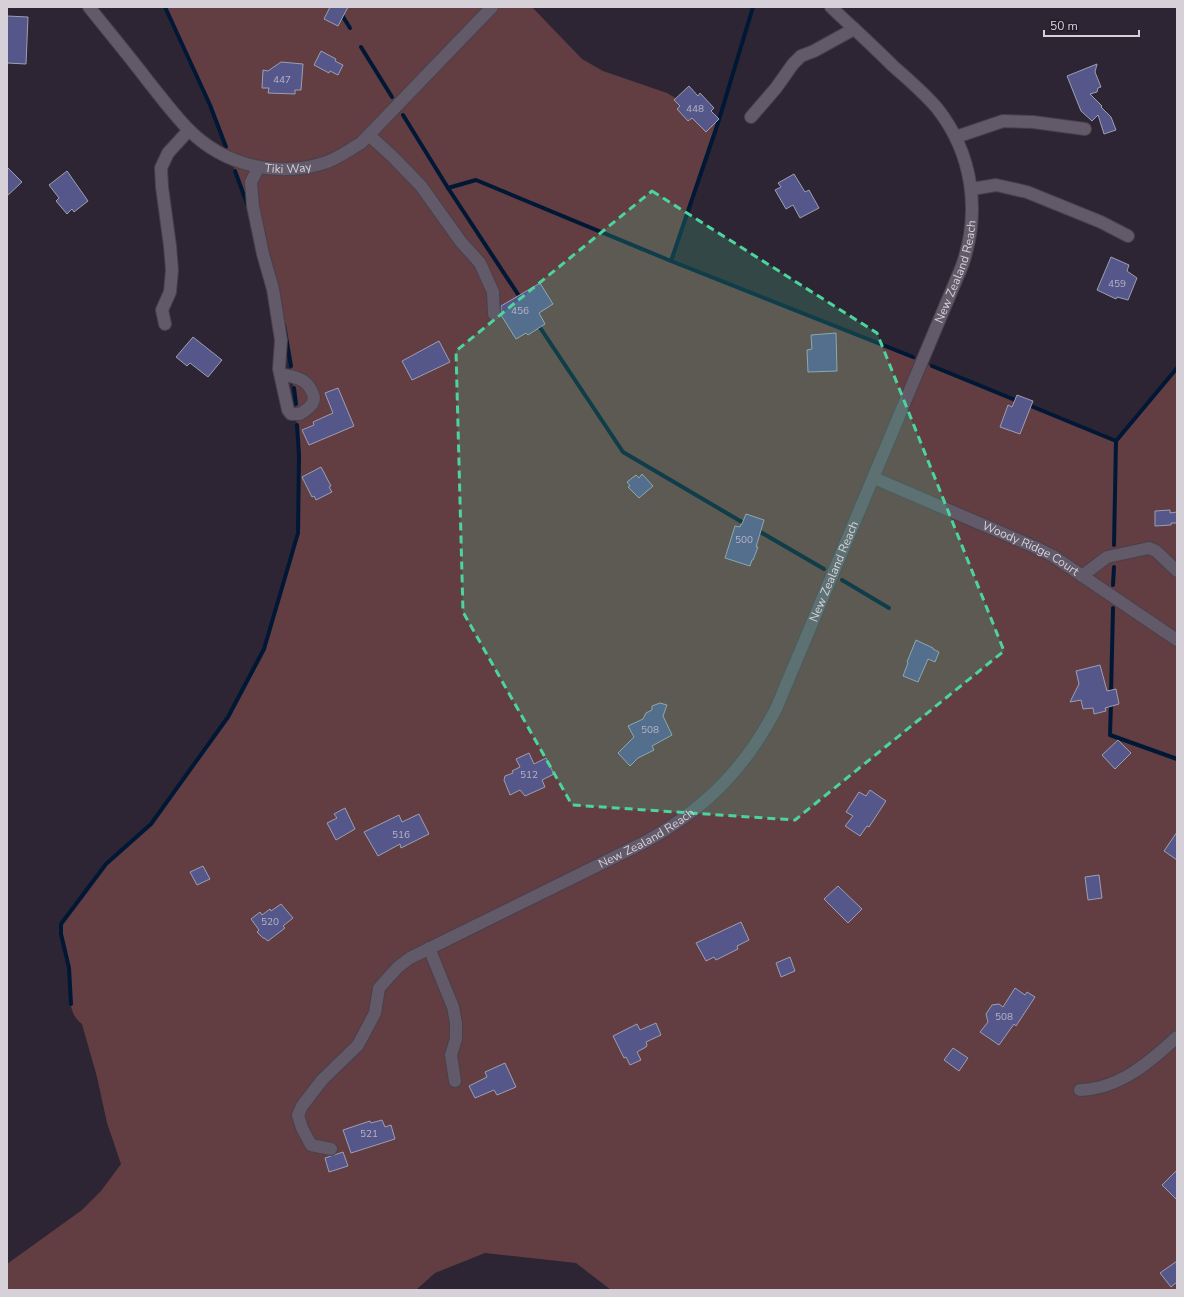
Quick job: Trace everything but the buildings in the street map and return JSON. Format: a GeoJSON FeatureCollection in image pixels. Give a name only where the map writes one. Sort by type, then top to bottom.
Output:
{"type":"FeatureCollection","features":[{"type":"Feature","properties":{"kind":"street","name":"Tiki Way"},"geometry":{"type":"LineString","coordinates":[[89,7],[188,130],[225,156],[259,167],[271,169],[293,169],[324,163],[361,143],[370,136],[492,7]]}},
{"type":"Feature","properties":{"kind":"street","name":"New Zealand Reach"},"geometry":{"type":"LineString","coordinates":[[331,1149],[311,1145],[302,1128],[298,1116],[302,1106],[322,1080],[358,1045],[375,1012],[379,988],[398,967],[410,958],[429,948],[656,836],[689,814],[719,789],[750,753],[764,733],[776,709],[874,478],[966,255],[971,233],[972,189],[968,171],[956,137],[930,100],[831,7]]}},
{"type":"Feature","properties":{"kind":"street"},"geometry":{"type":"LineString","coordinates":[[751,117],[776,88],[793,64],[802,56],[854,29]]}},
{"type":"Feature","properties":{"kind":"street"},"geometry":{"type":"LineString","coordinates":[[956,137],[1003,121],[1033,122],[1085,129]]}},
{"type":"Feature","properties":{"kind":"street"},"geometry":{"type":"LineString","coordinates":[[165,324],[162,310],[170,292],[172,270],[161,168],[168,153],[188,130]]}},
{"type":"Feature","properties":{"kind":"street"},"geometry":{"type":"LineString","coordinates":[[370,136],[393,156],[421,186],[461,242],[480,263],[493,292],[494,314]]}},
{"type":"Feature","properties":{"kind":"street"},"geometry":{"type":"LineString","coordinates":[[259,167],[251,182],[253,206],[263,254],[273,289],[281,340],[280,374]]}},
{"type":"Feature","properties":{"kind":"street"},"geometry":{"type":"LineString","coordinates":[[972,189],[996,185],[1027,192],[1101,222],[1128,236]]}},
{"type":"Feature","properties":{"kind":"street","name":"Woody Ridge Court"},"geometry":{"type":"LineString","coordinates":[[874,478],[1053,556],[1177,640]]}},
{"type":"Feature","properties":{"kind":"street"},"geometry":{"type":"LineString","coordinates":[[1082,576],[1107,557],[1149,548],[1156,551],[1177,571]]}},
{"type":"Feature","properties":{"kind":"street"},"geometry":{"type":"LineString","coordinates":[[429,948],[453,1007],[456,1023],[456,1039],[451,1055],[455,1081]]}},
{"type":"Feature","properties":{"kind":"street"},"geometry":{"type":"LineString","coordinates":[[1080,1090],[1101,1087],[1136,1071],[1161,1052],[1177,1037]]}},
{"type":"Feature","properties":{"kind":"highlighted area"},"geometry":{"type":"Polygon","coordinates":[[[652,191],[877,333],[1004,651],[795,820],[572,805],[463,612],[456,351],[652,191]]]}},
{"type":"Feature","properties":{"kind":"shaded area"},"geometry":{"type":"Polygon","coordinates":[[[165,7],[532,7],[582,59],[603,71],[667,93],[718,123],[671,261],[1116,441],[1177,368],[1177,1290],[611,1290],[576,1263],[485,1253],[435,1273],[416,1290],[7,1290],[7,1264],[82,1210],[101,1191],[121,1164],[107,1123],[97,1077],[82,1024],[73,1013],[71,1006],[69,968],[61,924],[106,864],[151,824],[228,717],[264,649],[298,533],[299,455],[295,401],[287,337],[277,291],[249,208],[210,105],[165,7]]]}},
{"type":"Feature","properties":{"kind":"waterway"},"geometry":{"type":"LineString","coordinates":[[165,7],[210,105],[226,147]]}},
{"type":"Feature","properties":{"kind":"waterway"},"geometry":{"type":"LineString","coordinates":[[337,7],[350,28]]}},
{"type":"Feature","properties":{"kind":"waterway"},"geometry":{"type":"LineString","coordinates":[[671,261],[718,123],[753,7]]}},
{"type":"Feature","properties":{"kind":"waterway"},"geometry":{"type":"LineString","coordinates":[[361,47],[392,97]]}},
{"type":"Feature","properties":{"kind":"waterway"},"geometry":{"type":"LineString","coordinates":[[403,115],[448,188],[521,299]]}},
{"type":"Feature","properties":{"kind":"waterway"},"geometry":{"type":"LineString","coordinates":[[235,171],[248,206]]}},
{"type":"Feature","properties":{"kind":"waterway"},"geometry":{"type":"LineString","coordinates":[[448,188],[476,180],[671,261],[913,357]]}},
{"type":"Feature","properties":{"kind":"waterway"},"geometry":{"type":"LineString","coordinates":[[537,323],[623,452],[747,525]]}},
{"type":"Feature","properties":{"kind":"waterway"},"geometry":{"type":"LineString","coordinates":[[284,325],[291,366]]}},
{"type":"Feature","properties":{"kind":"waterway"},"geometry":{"type":"LineString","coordinates":[[932,366],[1020,402]]}},
{"type":"Feature","properties":{"kind":"waterway"},"geometry":{"type":"LineString","coordinates":[[1114,545],[1116,441],[1177,368]]}},
{"type":"Feature","properties":{"kind":"waterway"},"geometry":{"type":"LineString","coordinates":[[294,388],[296,404]]}},
{"type":"Feature","properties":{"kind":"waterway"},"geometry":{"type":"LineString","coordinates":[[1026,404],[1116,441]]}},
{"type":"Feature","properties":{"kind":"waterway"},"geometry":{"type":"LineString","coordinates":[[71,1004],[69,968],[61,934],[61,924],[106,864],[151,824],[228,717],[264,649],[298,533],[299,455],[297,425]]}},
{"type":"Feature","properties":{"kind":"waterway"},"geometry":{"type":"LineString","coordinates":[[757,530],[824,569]]}},
{"type":"Feature","properties":{"kind":"waterway"},"geometry":{"type":"LineString","coordinates":[[1113,585],[1114,567]]}},
{"type":"Feature","properties":{"kind":"waterway"},"geometry":{"type":"LineString","coordinates":[[842,580],[889,608]]}},
{"type":"Feature","properties":{"kind":"waterway"},"geometry":{"type":"LineString","coordinates":[[1111,694],[1113,608]]}},
{"type":"Feature","properties":{"kind":"waterway"},"geometry":{"type":"LineString","coordinates":[[1111,703],[1110,735],[1177,759]]}}]}
